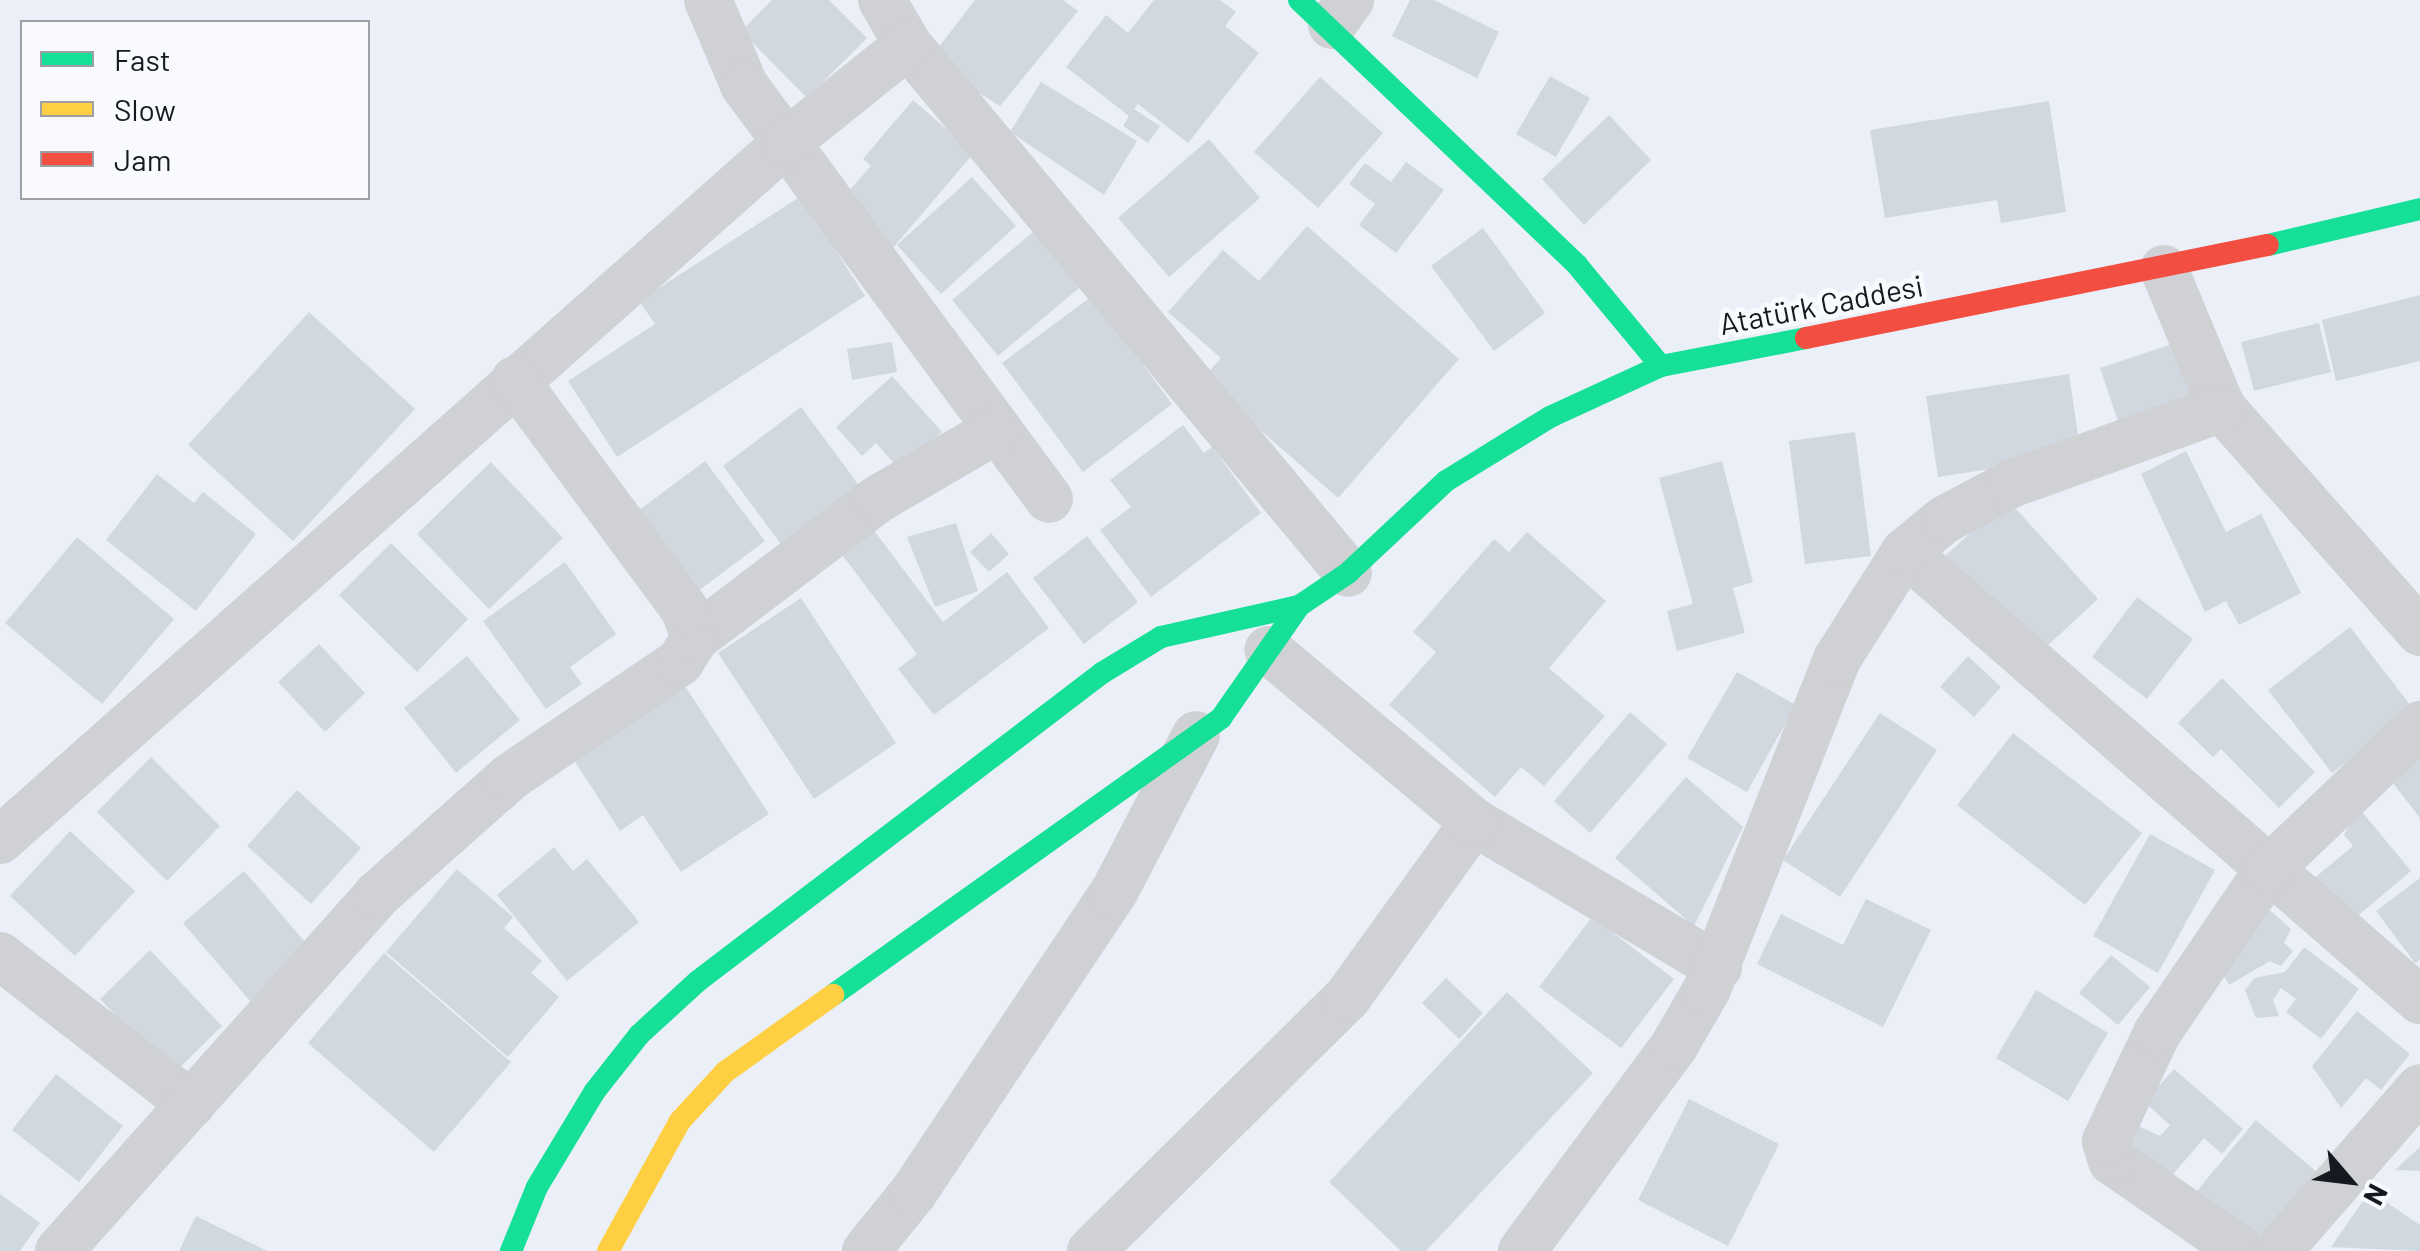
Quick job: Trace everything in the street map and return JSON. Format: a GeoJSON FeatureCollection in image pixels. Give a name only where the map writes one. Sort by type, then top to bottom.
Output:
{"type":"FeatureCollection","features":[{"type":"Feature","properties":{"kind":"main road"},"geometry":{"type":"LineString","coordinates":[[1327,8],[1577,265],[1661,366]]}},
{"type":"Feature","properties":{"kind":"main road","name":"Atatürk Caddesi"},"geometry":{"type":"LineString","coordinates":[[1299,606],[1348,573],[1446,482],[1550,417],[1661,366],[2164,269],[2420,209]]}},
{"type":"Feature","properties":{"kind":"main road"},"geometry":{"type":"LineString","coordinates":[[608,1251],[680,1121],[724,1072],[1220,718],[1299,606]]}},
{"type":"Feature","properties":{"kind":"main road"},"geometry":{"type":"LineString","coordinates":[[511,1251],[538,1187],[596,1091],[639,1035],[698,981],[1102,673],[1161,637],[1299,606]]}},
{"type":"Feature","properties":{"kind":"street"},"geometry":{"type":"LineString","coordinates":[[708,0],[744,85],[995,430],[1049,498]]}},
{"type":"Feature","properties":{"kind":"street"},"geometry":{"type":"LineString","coordinates":[[882,0],[908,45],[1348,573]]}},
{"type":"Feature","properties":{"kind":"street"},"geometry":{"type":"LineString","coordinates":[[0,840],[515,380],[786,143],[908,45]]}},
{"type":"Feature","properties":{"kind":"street"},"geometry":{"type":"LineString","coordinates":[[2164,269],[2222,408],[2420,632]]}},
{"type":"Feature","properties":{"kind":"street"},"geometry":{"type":"LineString","coordinates":[[515,380],[685,610],[695,638]]}},
{"type":"Feature","properties":{"kind":"street"},"geometry":{"type":"LineString","coordinates":[[1522,1251],[1674,1046],[1718,967],[1837,660],[1906,552],[1944,520],[2011,484],[2222,408]]}},
{"type":"Feature","properties":{"kind":"street"},"geometry":{"type":"LineString","coordinates":[[59,1251],[376,896],[510,777],[680,662],[695,638],[878,499],[995,430]]}},
{"type":"Feature","properties":{"kind":"street"},"geometry":{"type":"LineString","coordinates":[[1906,552],[2420,1000]]}},
{"type":"Feature","properties":{"kind":"street"},"geometry":{"type":"LineString","coordinates":[[1268,650],[1474,822],[1718,967]]}},
{"type":"Feature","properties":{"kind":"street"},"geometry":{"type":"LineString","coordinates":[[2242,1251],[2112,1162],[2106,1141],[2157,1033],[2269,869],[2420,726]]}},
{"type":"Feature","properties":{"kind":"street"},"geometry":{"type":"LineString","coordinates":[[866,1251],[913,1194],[1114,892],[1196,735]]}},
{"type":"Feature","properties":{"kind":"street"},"geometry":{"type":"LineString","coordinates":[[1092,1251],[1347,998],[1474,822]]}},
{"type":"Feature","properties":{"kind":"street"},"geometry":{"type":"LineString","coordinates":[[0,956],[191,1104]]}},
{"type":"Feature","properties":{"kind":"street"},"geometry":{"type":"LineString","coordinates":[[2278,1251],[2420,1088]]}},
{"type":"Feature","properties":{"kind":"building"},"geometry":{"type":"Polygon","coordinates":[[[772,0],[829,0],[867,38],[807,98],[741,31],[772,0]]]}},
{"type":"Feature","properties":{"kind":"building"},"geometry":{"type":"Polygon","coordinates":[[[975,0],[1063,0],[1078,11],[1000,106],[928,61],[975,0]]]}},
{"type":"Feature","properties":{"kind":"building"},"geometry":{"type":"Polygon","coordinates":[[[1154,0],[1220,0],[1236,12],[1225,26],[1259,53],[1188,143],[1138,104],[1134,109],[1160,126],[1148,143],[1123,126],[1129,116],[1066,67],[1106,15],[1128,33],[1154,0]]]}},
{"type":"Feature","properties":{"kind":"building"},"geometry":{"type":"Polygon","coordinates":[[[1410,0],[1434,0],[1499,32],[1477,78],[1392,36],[1410,0]]]}},
{"type":"Feature","properties":{"kind":"building"},"geometry":{"type":"Polygon","coordinates":[[[1550,76],[1590,98],[1556,157],[1516,134],[1550,76]]]}},
{"type":"Feature","properties":{"kind":"building"},"geometry":{"type":"Polygon","coordinates":[[[1320,77],[1383,133],[1318,208],[1254,152],[1320,77]]]}},
{"type":"Feature","properties":{"kind":"building"},"geometry":{"type":"Polygon","coordinates":[[[1041,82],[1137,141],[1104,195],[1010,132],[1041,82]]]}},
{"type":"Feature","properties":{"kind":"building"},"geometry":{"type":"Polygon","coordinates":[[[913,100],[974,153],[892,249],[838,203],[871,166],[863,159],[913,100]]]}},
{"type":"Feature","properties":{"kind":"building"},"geometry":{"type":"Polygon","coordinates":[[[2049,101],[2066,212],[2001,223],[1997,200],[1885,218],[1870,130],[2049,101]]]}},
{"type":"Feature","properties":{"kind":"building"},"geometry":{"type":"Polygon","coordinates":[[[1609,115],[1651,160],[1584,225],[1542,179],[1609,115]]]}},
{"type":"Feature","properties":{"kind":"building"},"geometry":{"type":"Polygon","coordinates":[[[1209,139],[1260,198],[1169,277],[1118,218],[1209,139]]]}},
{"type":"Feature","properties":{"kind":"building"},"geometry":{"type":"Polygon","coordinates":[[[1406,162],[1444,190],[1396,253],[1359,225],[1375,204],[1349,184],[1365,163],[1391,182],[1406,162]]]}},
{"type":"Feature","properties":{"kind":"building"},"geometry":{"type":"Polygon","coordinates":[[[972,177],[1016,226],[941,294],[897,245],[972,177]]]}},
{"type":"Feature","properties":{"kind":"building"},"geometry":{"type":"Polygon","coordinates":[[[801,196],[865,296],[617,457],[568,381],[655,324],[639,301],[801,196]]]}},
{"type":"Feature","properties":{"kind":"building"},"geometry":{"type":"Polygon","coordinates":[[[1045,222],[1091,278],[998,356],[952,300],[1045,222]]]}},
{"type":"Feature","properties":{"kind":"building"},"geometry":{"type":"Polygon","coordinates":[[[1307,226],[1459,359],[1338,498],[1202,379],[1221,358],[1168,312],[1223,250],[1259,281],[1307,226]]]}},
{"type":"Feature","properties":{"kind":"building"},"geometry":{"type":"Polygon","coordinates":[[[1483,228],[1545,313],[1494,351],[1431,266],[1483,228]]]}},
{"type":"Feature","properties":{"kind":"building"},"geometry":{"type":"Polygon","coordinates":[[[2420,295],[2420,361],[2336,381],[2322,320],[2420,295]]]}},
{"type":"Feature","properties":{"kind":"building"},"geometry":{"type":"Polygon","coordinates":[[[1092,296],[1172,404],[1083,472],[1002,363],[1092,296]]]}},
{"type":"Feature","properties":{"kind":"building"},"geometry":{"type":"Polygon","coordinates":[[[309,312],[415,409],[293,541],[188,445],[309,312]]]}},
{"type":"Feature","properties":{"kind":"building"},"geometry":{"type":"Polygon","coordinates":[[[2319,323],[2331,372],[2254,391],[2241,342],[2319,323]]]}},
{"type":"Feature","properties":{"kind":"building"},"geometry":{"type":"Polygon","coordinates":[[[2184,340],[2202,397],[2119,424],[2100,368],[2184,340]]]}},
{"type":"Feature","properties":{"kind":"building"},"geometry":{"type":"Polygon","coordinates":[[[892,342],[897,372],[852,380],[847,349],[892,342]]]}},
{"type":"Feature","properties":{"kind":"building"},"geometry":{"type":"Polygon","coordinates":[[[2069,374],[2081,455],[1938,477],[1926,396],[2069,374]]]}},
{"type":"Feature","properties":{"kind":"building"},"geometry":{"type":"Polygon","coordinates":[[[892,376],[942,432],[900,470],[876,443],[862,456],[836,427],[892,376]]]}},
{"type":"Feature","properties":{"kind":"building"},"geometry":{"type":"Polygon","coordinates":[[[801,407],[861,488],[783,547],[723,466],[801,407]]]}},
{"type":"Feature","properties":{"kind":"building"},"geometry":{"type":"Polygon","coordinates":[[[1183,425],[1204,453],[1212,447],[1261,513],[1151,597],[1100,530],[1131,507],[1110,480],[1183,425]]]}},
{"type":"Feature","properties":{"kind":"building"},"geometry":{"type":"Polygon","coordinates":[[[1855,432],[1871,556],[1805,564],[1789,441],[1855,432]]]}},
{"type":"Feature","properties":{"kind":"building"},"geometry":{"type":"Polygon","coordinates":[[[2186,451],[2226,532],[2261,514],[2301,593],[2239,625],[2226,601],[2205,612],[2141,474],[2186,451]]]}},
{"type":"Feature","properties":{"kind":"building"},"geometry":{"type":"Polygon","coordinates":[[[705,461],[765,541],[694,594],[634,514],[705,461]]]}},
{"type":"Feature","properties":{"kind":"building"},"geometry":{"type":"Polygon","coordinates":[[[1722,461],[1753,582],[1733,588],[1745,633],[1677,651],[1667,611],[1693,604],[1659,478],[1722,461]]]}},
{"type":"Feature","properties":{"kind":"building"},"geometry":{"type":"Polygon","coordinates":[[[491,462],[563,538],[489,609],[417,534],[491,462]]]}},
{"type":"Feature","properties":{"kind":"building"},"geometry":{"type":"Polygon","coordinates":[[[157,474],[194,503],[203,492],[256,534],[196,611],[106,540],[157,474]]]}},
{"type":"Feature","properties":{"kind":"building"},"geometry":{"type":"Polygon","coordinates":[[[2007,499],[2098,599],[2034,658],[1943,558],[2007,499]]]}},
{"type":"Feature","properties":{"kind":"building"},"geometry":{"type":"Polygon","coordinates":[[[956,523],[978,591],[935,607],[907,537],[956,523]]]}},
{"type":"Feature","properties":{"kind":"building"},"geometry":{"type":"Polygon","coordinates":[[[872,528],[943,622],[1007,572],[1049,628],[934,715],[898,669],[917,654],[840,552],[872,528]]]}},
{"type":"Feature","properties":{"kind":"building"},"geometry":{"type":"Polygon","coordinates":[[[1527,532],[1606,601],[1549,668],[1605,716],[1544,786],[1521,767],[1495,797],[1389,705],[1436,652],[1413,632],[1494,539],[1509,552],[1527,532]]]}},
{"type":"Feature","properties":{"kind":"building"},"geometry":{"type":"Polygon","coordinates":[[[991,533],[1009,554],[989,572],[970,552],[991,533]]]}},
{"type":"Feature","properties":{"kind":"building"},"geometry":{"type":"Polygon","coordinates":[[[1087,536],[1138,602],[1084,644],[1033,578],[1087,536]]]}},
{"type":"Feature","properties":{"kind":"building"},"geometry":{"type":"Polygon","coordinates":[[[77,537],[174,619],[102,704],[5,623],[77,537]]]}},
{"type":"Feature","properties":{"kind":"building"},"geometry":{"type":"Polygon","coordinates":[[[391,543],[468,619],[417,672],[339,595],[391,543]]]}},
{"type":"Feature","properties":{"kind":"building"},"geometry":{"type":"Polygon","coordinates":[[[565,562],[616,634],[570,667],[582,684],[546,709],[483,621],[565,562]]]}},
{"type":"Feature","properties":{"kind":"building"},"geometry":{"type":"Polygon","coordinates":[[[2137,597],[2193,639],[2147,699],[2092,657],[2137,597]]]}},
{"type":"Feature","properties":{"kind":"building"},"geometry":{"type":"Polygon","coordinates":[[[801,598],[896,743],[814,799],[718,653],[801,598]]]}},
{"type":"Feature","properties":{"kind":"building"},"geometry":{"type":"Polygon","coordinates":[[[2350,627],[2414,710],[2332,773],[2268,690],[2350,627]]]}},
{"type":"Feature","properties":{"kind":"building"},"geometry":{"type":"Polygon","coordinates":[[[319,644],[365,693],[325,732],[278,682],[319,644]]]}},
{"type":"Feature","properties":{"kind":"building"},"geometry":{"type":"Polygon","coordinates":[[[467,656],[520,720],[456,773],[404,708],[467,656]]]}},
{"type":"Feature","properties":{"kind":"building"},"geometry":{"type":"Polygon","coordinates":[[[1968,656],[2001,687],[1974,717],[1940,687],[1968,656]]]}},
{"type":"Feature","properties":{"kind":"building"},"geometry":{"type":"Polygon","coordinates":[[[1737,672],[1796,705],[1747,792],[1687,758],[1737,672]]]}},
{"type":"Feature","properties":{"kind":"building"},"geometry":{"type":"Polygon","coordinates":[[[2222,678],[2315,772],[2279,808],[2221,749],[2213,757],[2178,723],[2222,678]]]}},
{"type":"Feature","properties":{"kind":"building"},"geometry":{"type":"Polygon","coordinates":[[[681,680],[769,814],[681,872],[643,815],[620,831],[570,754],[681,680]]]}},
{"type":"Feature","properties":{"kind":"building"},"geometry":{"type":"Polygon","coordinates":[[[1630,712],[1667,744],[1590,833],[1554,801],[1630,712]]]}},
{"type":"Feature","properties":{"kind":"building"},"geometry":{"type":"Polygon","coordinates":[[[1880,713],[1937,750],[1840,897],[1783,860],[1880,713]]]}},
{"type":"Feature","properties":{"kind":"building"},"geometry":{"type":"Polygon","coordinates":[[[2013,733],[2142,833],[2085,905],[1957,805],[2013,733]]]}},
{"type":"Feature","properties":{"kind":"building"},"geometry":{"type":"Polygon","coordinates":[[[2420,755],[2420,818],[2389,778],[2420,755]]]}},
{"type":"Feature","properties":{"kind":"building"},"geometry":{"type":"Polygon","coordinates":[[[151,757],[220,826],[167,881],[97,812],[151,757]]]}},
{"type":"Feature","properties":{"kind":"building"},"geometry":{"type":"Polygon","coordinates":[[[1686,777],[1743,827],[1694,926],[1615,858],[1686,777]]]}},
{"type":"Feature","properties":{"kind":"building"},"geometry":{"type":"Polygon","coordinates":[[[297,790],[361,848],[311,904],[247,846],[297,790]]]}},
{"type":"Feature","properties":{"kind":"building"},"geometry":{"type":"Polygon","coordinates":[[[2358,807],[2411,871],[2348,924],[2312,880],[2353,846],[2344,835],[2358,807]]]}},
{"type":"Feature","properties":{"kind":"building"},"geometry":{"type":"Polygon","coordinates":[[[70,831],[135,891],[75,956],[10,896],[70,831]]]}},
{"type":"Feature","properties":{"kind":"building"},"geometry":{"type":"Polygon","coordinates":[[[2150,834],[2215,870],[2158,973],[2093,936],[2150,834]]]}},
{"type":"Feature","properties":{"kind":"building"},"geometry":{"type":"Polygon","coordinates":[[[554,847],[573,871],[587,859],[639,922],[567,981],[497,895],[554,847]]]}},
{"type":"Feature","properties":{"kind":"building"},"geometry":{"type":"Polygon","coordinates":[[[457,869],[513,917],[504,928],[542,961],[531,973],[559,997],[508,1057],[386,952],[457,869]]]}},
{"type":"Feature","properties":{"kind":"building"},"geometry":{"type":"Polygon","coordinates":[[[244,871],[312,950],[251,1002],[183,923],[244,871]]]}},
{"type":"Feature","properties":{"kind":"building"},"geometry":{"type":"Polygon","coordinates":[[[2420,878],[2420,960],[2415,963],[2376,911],[2420,878]]]}},
{"type":"Feature","properties":{"kind":"building"},"geometry":{"type":"Polygon","coordinates":[[[1866,899],[1931,930],[1883,1027],[1757,964],[1781,914],[1843,945],[1866,899]]]}},
{"type":"Feature","properties":{"kind":"building"},"geometry":{"type":"Polygon","coordinates":[[[2270,910],[2291,929],[2284,943],[2293,951],[2281,966],[2270,961],[2229,985],[2219,968],[2270,910]]]}},
{"type":"Feature","properties":{"kind":"building"},"geometry":{"type":"Polygon","coordinates":[[[1592,917],[1674,979],[1621,1048],[1539,987],[1592,917]]]}},
{"type":"Feature","properties":{"kind":"building"},"geometry":{"type":"Polygon","coordinates":[[[2304,947],[2359,989],[2321,1039],[2286,1012],[2296,999],[2281,988],[2273,1000],[2279,1016],[2256,1018],[2245,990],[2254,978],[2285,972],[2304,947]]]}},
{"type":"Feature","properties":{"kind":"building"},"geometry":{"type":"Polygon","coordinates":[[[150,950],[222,1026],[172,1075],[100,999],[150,950]]]}},
{"type":"Feature","properties":{"kind":"building"},"geometry":{"type":"Polygon","coordinates":[[[384,953],[511,1062],[434,1152],[308,1043],[384,953]]]}},
{"type":"Feature","properties":{"kind":"building"},"geometry":{"type":"Polygon","coordinates":[[[2111,955],[2150,987],[2118,1025],[2079,993],[2111,955]]]}},
{"type":"Feature","properties":{"kind":"building"},"geometry":{"type":"Polygon","coordinates":[[[1446,978],[1483,1013],[1459,1039],[1422,1003],[1446,978]]]}},
{"type":"Feature","properties":{"kind":"building"},"geometry":{"type":"Polygon","coordinates":[[[2036,990],[2108,1033],[2068,1101],[1996,1058],[2036,990]]]}},
{"type":"Feature","properties":{"kind":"building"},"geometry":{"type":"Polygon","coordinates":[[[1507,992],[1593,1073],[1426,1251],[1401,1251],[1329,1182],[1507,992]]]}},
{"type":"Feature","properties":{"kind":"building"},"geometry":{"type":"Polygon","coordinates":[[[2357,1011],[2410,1054],[2381,1090],[2366,1078],[2341,1108],[2312,1066],[2357,1011]]]}},
{"type":"Feature","properties":{"kind":"building"},"geometry":{"type":"Polygon","coordinates":[[[2174,1069],[2243,1129],[2222,1154],[2204,1138],[2159,1191],[2126,1162],[2134,1124],[2160,1136],[2170,1125],[2144,1102],[2174,1069]]]}},
{"type":"Feature","properties":{"kind":"building"},"geometry":{"type":"Polygon","coordinates":[[[56,1074],[123,1126],[79,1182],[12,1130],[56,1074]]]}},
{"type":"Feature","properties":{"kind":"building"},"geometry":{"type":"Polygon","coordinates":[[[1689,1099],[1779,1144],[1728,1246],[1638,1200],[1689,1099]]]}},
{"type":"Feature","properties":{"kind":"building"},"geometry":{"type":"Polygon","coordinates":[[[2256,1120],[2319,1174],[2269,1251],[2191,1198],[2256,1120]]]}},
{"type":"Feature","properties":{"kind":"building"},"geometry":{"type":"Polygon","coordinates":[[[2420,1147],[2420,1171],[2395,1170],[2420,1147]]]}},
{"type":"Feature","properties":{"kind":"building"},"geometry":{"type":"Polygon","coordinates":[[[2370,1191],[2420,1225],[2420,1251],[2331,1247],[2370,1191]]]}},
{"type":"Feature","properties":{"kind":"building"},"geometry":{"type":"Polygon","coordinates":[[[0,1194],[40,1223],[20,1251],[0,1251],[0,1194]]]}},
{"type":"Feature","properties":{"kind":"building"},"geometry":{"type":"Polygon","coordinates":[[[196,1216],[267,1251],[179,1251],[196,1216]]]}},
{"type":"Feature","properties":{"kind":"traffic: fast"},"geometry":{"type":"LineString","coordinates":[[1299,0],[1577,265],[1661,366]]}},
{"type":"Feature","properties":{"kind":"traffic: fast"},"geometry":{"type":"LineString","coordinates":[[2268,245],[2420,209]]}},
{"type":"Feature","properties":{"kind":"traffic: fast"},"geometry":{"type":"LineString","coordinates":[[833,995],[1221,718],[1299,606],[1348,573],[1446,481],[1550,417],[1661,366],[1806,338]]}},
{"type":"Feature","properties":{"kind":"traffic: fast"},"geometry":{"type":"LineString","coordinates":[[511,1251],[537,1187],[595,1091],[639,1035],[698,981],[1102,673],[1161,637],[1299,606]]}},
{"type":"Feature","properties":{"kind":"traffic: slow"},"geometry":{"type":"LineString","coordinates":[[608,1251],[680,1121],[725,1072],[833,995]]}},
{"type":"Feature","properties":{"kind":"traffic: jam"},"geometry":{"type":"LineString","coordinates":[[1806,338],[2268,245]]}}]}
